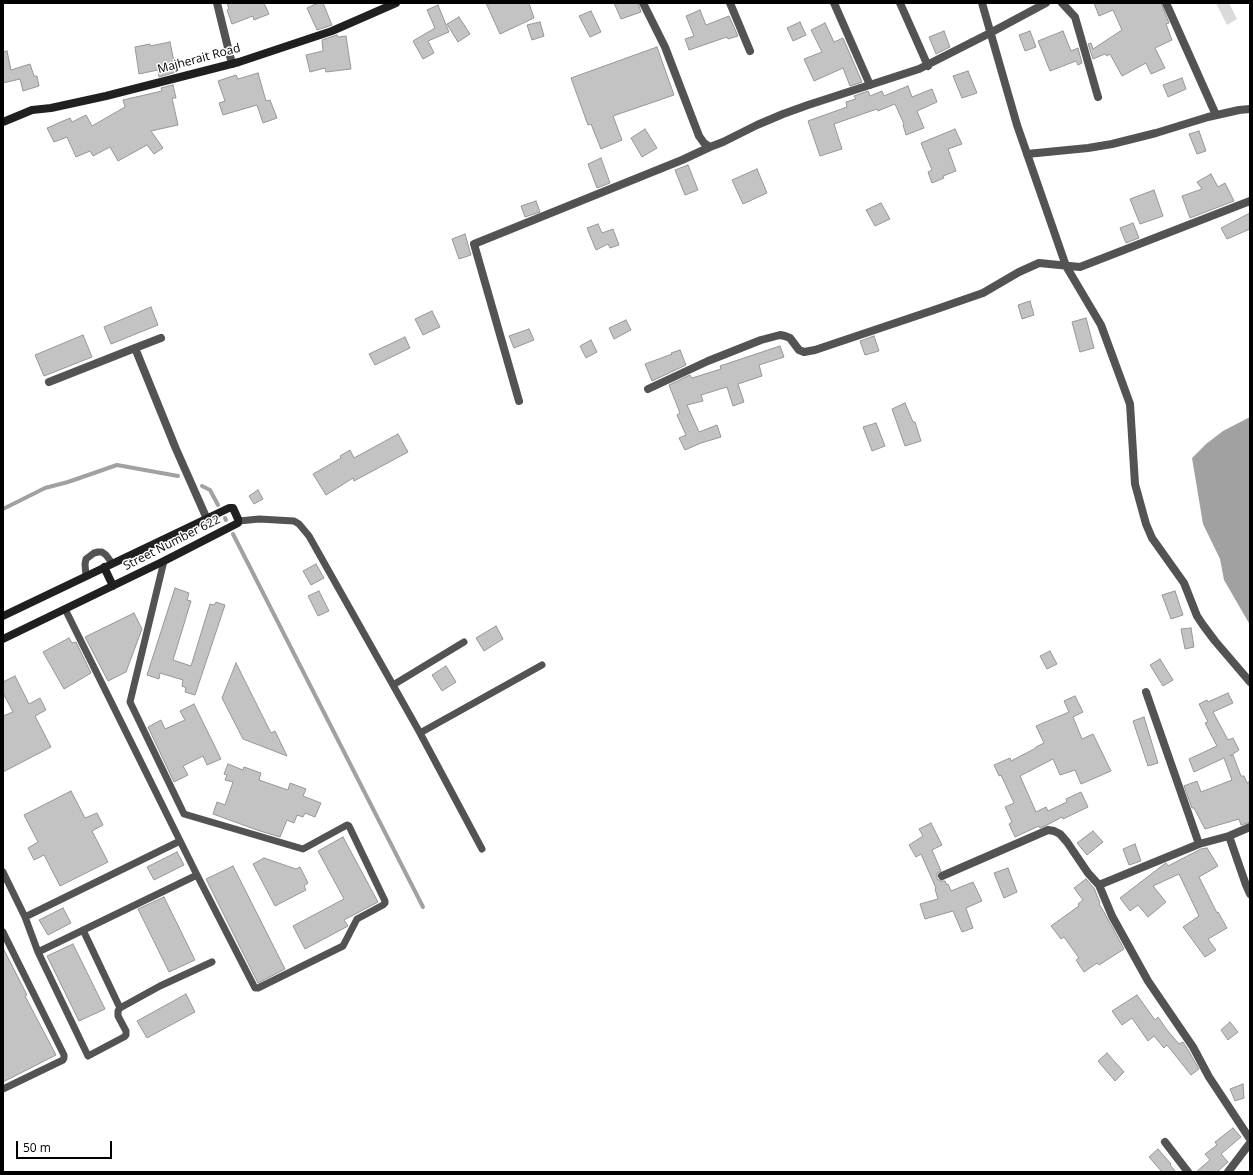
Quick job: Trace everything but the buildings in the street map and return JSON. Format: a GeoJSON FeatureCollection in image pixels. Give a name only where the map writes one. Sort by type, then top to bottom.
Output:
{"type":"FeatureCollection","features":[{"type":"Feature","properties":{"kind":"street"},"geometry":{"type":"LineString","coordinates":[[216,3],[232,64]]}},
{"type":"Feature","properties":{"kind":"street","name":"Majherait Road"},"geometry":{"type":"LineString","coordinates":[[3,122],[32,110],[51,108],[106,96],[232,64],[332,31],[396,3]]}},
{"type":"Feature","properties":{"kind":"street"},"geometry":{"type":"LineString","coordinates":[[643,3],[665,47],[699,136],[710,147]]}},
{"type":"Feature","properties":{"kind":"street"},"geometry":{"type":"LineString","coordinates":[[730,3],[750,51]]}},
{"type":"Feature","properties":{"kind":"street"},"geometry":{"type":"LineString","coordinates":[[834,3],[870,85]]}},
{"type":"Feature","properties":{"kind":"street"},"geometry":{"type":"LineString","coordinates":[[900,3],[928,66]]}},
{"type":"Feature","properties":{"kind":"street"},"geometry":{"type":"LineString","coordinates":[[982,3],[1017,125],[1066,266],[1101,325],[1130,404],[1135,484],[1146,524],[1152,538],[1184,583],[1197,616],[1215,642],[1250,682]]}},
{"type":"Feature","properties":{"kind":"street"},"geometry":{"type":"LineString","coordinates":[[519,401],[474,244],[682,160],[783,114],[928,66],[1046,3]]}},
{"type":"Feature","properties":{"kind":"street"},"geometry":{"type":"LineString","coordinates":[[1062,3],[1075,18],[1098,97]]}},
{"type":"Feature","properties":{"kind":"street"},"geometry":{"type":"LineString","coordinates":[[1166,3],[1216,115]]}},
{"type":"Feature","properties":{"kind":"street"},"geometry":{"type":"LineString","coordinates":[[1027,154],[1112,144],[1156,133],[1216,115],[1250,109]]}},
{"type":"Feature","properties":{"kind":"street"},"geometry":{"type":"LineString","coordinates":[[648,389],[708,361],[761,340],[780,335],[790,338],[799,350],[804,352],[815,350],[977,295],[995,287],[1019,272],[1040,263],[1080,267],[1250,201]]}},
{"type":"Feature","properties":{"kind":"street"},"geometry":{"type":"LineString","coordinates":[[49,382],[160,338]]}},
{"type":"Feature","properties":{"kind":"street"},"geometry":{"type":"LineString","coordinates":[[135,348],[206,519]]}},
{"type":"Feature","properties":{"kind":"street","name":"Street Number 622"},"geometry":{"type":"LineString","coordinates":[[3,616],[231,507],[233,508],[239,521],[164,561],[3,639]]}},
{"type":"Feature","properties":{"kind":"street"},"geometry":{"type":"LineString","coordinates":[[108,565],[113,586]]}},
{"type":"Feature","properties":{"kind":"street"},"geometry":{"type":"LineString","coordinates":[[1146,692],[1199,844]]}},
{"type":"Feature","properties":{"kind":"street"},"geometry":{"type":"LineString","coordinates":[[1100,885],[1199,844],[1230,836],[1250,827]]}},
{"type":"Feature","properties":{"kind":"street"},"geometry":{"type":"LineString","coordinates":[[942,876],[1048,830],[1060,834],[1092,878],[1100,885],[1112,916],[1148,981],[1194,1046],[1209,1077],[1250,1139]]}},
{"type":"Feature","properties":{"kind":"street"},"geometry":{"type":"LineString","coordinates":[[1230,836],[1250,894]]}},
{"type":"Feature","properties":{"kind":"street"},"geometry":{"type":"LineString","coordinates":[[1165,1142],[1188,1172]]}},
{"type":"Feature","properties":{"kind":"street"},"geometry":{"type":"LineString","coordinates":[[1228,1172],[1250,1143]]}},
{"type":"Feature","properties":{"kind":"lane"},"geometry":{"type":"LineString","coordinates":[[239,521],[259,519],[294,521],[299,524],[309,536],[420,733],[482,849]]}},
{"type":"Feature","properties":{"kind":"lane"},"geometry":{"type":"LineString","coordinates":[[86,576],[86,559],[94,553],[102,552],[106,555],[108,565]]}},
{"type":"Feature","properties":{"kind":"lane"},"geometry":{"type":"LineString","coordinates":[[65,609],[197,875],[255,988],[258,988],[343,946],[357,918],[385,903],[348,824],[303,849],[184,814],[130,702],[164,561]]}},
{"type":"Feature","properties":{"kind":"lane"},"geometry":{"type":"LineString","coordinates":[[393,685],[464,642]]}},
{"type":"Feature","properties":{"kind":"lane"},"geometry":{"type":"LineString","coordinates":[[420,733],[542,665]]}},
{"type":"Feature","properties":{"kind":"lane"},"geometry":{"type":"LineString","coordinates":[[25,917],[180,841]]}},
{"type":"Feature","properties":{"kind":"lane"},"geometry":{"type":"LineString","coordinates":[[3,872],[25,917],[38,952],[88,1056],[124,1038],[126,1031],[118,1016],[118,1011],[120,1008],[160,986],[212,962]]}},
{"type":"Feature","properties":{"kind":"lane"},"geometry":{"type":"LineString","coordinates":[[38,952],[197,875]]}},
{"type":"Feature","properties":{"kind":"lane"},"geometry":{"type":"LineString","coordinates":[[83,930],[120,1008]]}},
{"type":"Feature","properties":{"kind":"lane"},"geometry":{"type":"LineString","coordinates":[[3,932],[64,1055],[64,1058],[63,1060],[3,1089]]}},
{"type":"Feature","properties":{"kind":"shaded area"},"geometry":{"type":"Polygon","coordinates":[[[1216,3],[1229,3],[1237,19],[1227,25],[1216,3]]]}},
{"type":"Feature","properties":{"kind":"shaded area"},"geometry":{"type":"Polygon","coordinates":[[[1250,417],[1250,625],[1224,580],[1220,559],[1203,524],[1192,458],[1206,444],[1223,431],[1250,417]]]}},
{"type":"Feature","properties":{"kind":"waterway"},"geometry":{"type":"LineString","coordinates":[[3,509],[45,488],[68,482],[117,465],[178,476]]}},
{"type":"Feature","properties":{"kind":"waterway"},"geometry":{"type":"LineString","coordinates":[[202,486],[210,490],[218,505]]}},
{"type":"Feature","properties":{"kind":"waterway"},"geometry":{"type":"LineString","coordinates":[[233,534],[423,907]]}}]}
